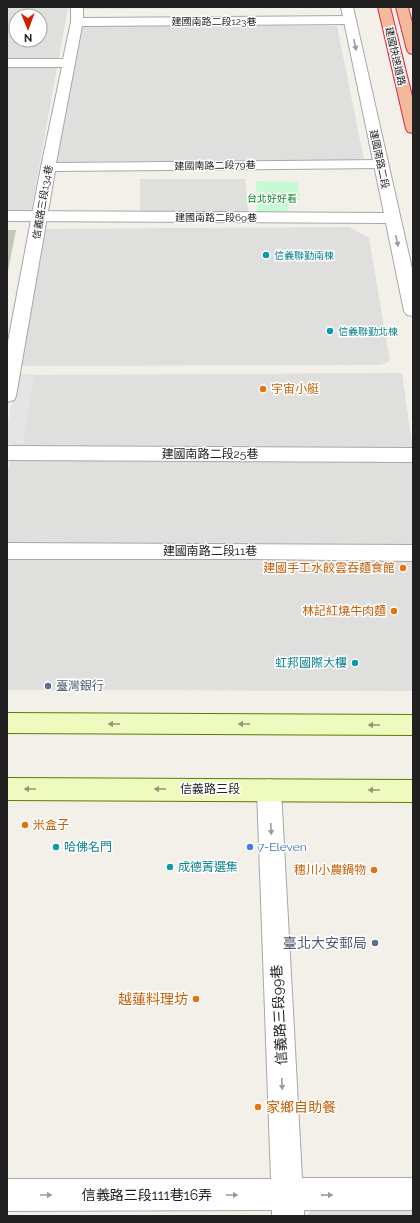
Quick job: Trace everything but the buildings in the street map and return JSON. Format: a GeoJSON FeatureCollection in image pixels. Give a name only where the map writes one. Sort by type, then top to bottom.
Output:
{"type":"FeatureCollection","features":[{"type":"Feature","properties":{"kind":"highway","name":"建國快速道路"},"geometry":{"type":"LineString","coordinates":[[384,7],[413,129]]}},
{"type":"Feature","properties":{"kind":"highway","name":"建國快速道路"},"geometry":{"type":"LineString","coordinates":[[402,7],[413,50]]}},
{"type":"Feature","properties":{"kind":"highway"},"geometry":{"type":"LineString","coordinates":[[407,7],[407,26]]}},
{"type":"Feature","properties":{"kind":"main road"},"geometry":{"type":"LineString","coordinates":[[7,723],[413,725]]}},
{"type":"Feature","properties":{"kind":"main road","name":"信義路三段"},"geometry":{"type":"LineString","coordinates":[[7,789],[413,791]]}},
{"type":"Feature","properties":{"kind":"street","name":"信義路三段134巷"},"geometry":{"type":"LineString","coordinates":[[7,396],[48,167],[77,22],[77,7]]}},
{"type":"Feature","properties":{"kind":"street"},"geometry":{"type":"LineString","coordinates":[[222,7],[222,20]]}},
{"type":"Feature","properties":{"kind":"street","name":"建國南路二段123巷"},"geometry":{"type":"LineString","coordinates":[[77,22],[222,20],[348,13]]}},
{"type":"Feature","properties":{"kind":"street","name":"建國南路二段"},"geometry":{"type":"LineString","coordinates":[[348,13],[413,311]]}},
{"type":"Feature","properties":{"kind":"street"},"geometry":{"type":"LineString","coordinates":[[7,63],[69,63]]}},
{"type":"Feature","properties":{"kind":"street","name":"建國南路二段79巷"},"geometry":{"type":"LineString","coordinates":[[48,167],[382,164]]}},
{"type":"Feature","properties":{"kind":"street","name":"建國南路二段69巷"},"geometry":{"type":"LineString","coordinates":[[7,216],[392,218]]}},
{"type":"Feature","properties":{"kind":"street","name":"建國南路二段25巷"},"geometry":{"type":"LineString","coordinates":[[7,453],[413,455]]}},
{"type":"Feature","properties":{"kind":"street","name":"建國南路二段11巷"},"geometry":{"type":"LineString","coordinates":[[7,551],[251,551],[413,553]]}},
{"type":"Feature","properties":{"kind":"street","name":"信義路三段99巷"},"geometry":{"type":"LineString","coordinates":[[270,790],[288,1206]]}},
{"type":"Feature","properties":{"kind":"street","name":"信義路三段111巷16弄"},"geometry":{"type":"LineString","coordinates":[[7,1195],[288,1206],[413,1194]]}},
{"type":"Feature","properties":{"kind":"shaded area"},"geometry":{"type":"Polygon","coordinates":[[[7,7],[68,7],[59,58],[7,58],[7,7]]]}},
{"type":"Feature","properties":{"kind":"shaded area"},"geometry":{"type":"Polygon","coordinates":[[[86,7],[216,7],[216,8],[85,9],[86,7]]]}},
{"type":"Feature","properties":{"kind":"shaded area"},"geometry":{"type":"Polygon","coordinates":[[[77,24],[337,26],[364,160],[52,162],[77,24]]]}},
{"type":"Feature","properties":{"kind":"shaded area"},"geometry":{"type":"Polygon","coordinates":[[[7,67],[57,67],[31,212],[7,212],[7,67]]]}},
{"type":"Feature","properties":{"kind":"shaded area"},"geometry":{"type":"Polygon","coordinates":[[[140,179],[245,179],[249,215],[140,216],[140,179]]]}},
{"type":"Feature","properties":{"kind":"shaded area"},"geometry":{"type":"Polygon","coordinates":[[[349,227],[369,238],[390,361],[380,365],[18,366],[45,229],[349,227]]]}},
{"type":"Feature","properties":{"kind":"shaded area"},"geometry":{"type":"Polygon","coordinates":[[[7,230],[16,230],[7,276],[7,230]]]}},
{"type":"Feature","properties":{"kind":"shaded area"},"geometry":{"type":"Polygon","coordinates":[[[402,373],[413,451],[413,691],[7,690],[7,476],[25,375],[402,373]]]}},
{"type":"Feature","properties":{"kind":"shaded area"},"geometry":{"type":"Polygon","coordinates":[[[17,374],[34,374],[23,444],[7,444],[7,428],[17,374]]]}},
{"type":"Feature","properties":{"kind":"shaded area"},"geometry":{"type":"Polygon","coordinates":[[[313,1204],[413,1207],[413,1216],[307,1216],[313,1204]]]}},
{"type":"Feature","properties":{"kind":"green space","name":"台北好好看"},"geometry":{"type":"Polygon","coordinates":[[[256,181],[298,182],[300,200],[288,201],[289,213],[257,213],[256,181]]]}},
{"type":"Feature","properties":{"kind":"place","name":"信義聯勤南棟"},"geometry":{"type":"Point","coordinates":[266,255]}},
{"type":"Feature","properties":{"kind":"place","name":"信義聯勤北棟"},"geometry":{"type":"Point","coordinates":[330,331]}},
{"type":"Feature","properties":{"kind":"place","name":"宇宙小艇"},"geometry":{"type":"Point","coordinates":[263,389]}},
{"type":"Feature","properties":{"kind":"place","name":"建國手工水餃雲吞麵食館"},"geometry":{"type":"Point","coordinates":[403,568]}},
{"type":"Feature","properties":{"kind":"place","name":"林記紅燒牛肉麵"},"geometry":{"type":"Point","coordinates":[394,611]}},
{"type":"Feature","properties":{"kind":"place","name":"虹邦國際大樓"},"geometry":{"type":"Point","coordinates":[355,663]}},
{"type":"Feature","properties":{"kind":"place","name":"臺灣銀行"},"geometry":{"type":"Point","coordinates":[48,686]}},
{"type":"Feature","properties":{"kind":"place","name":"米盒子"},"geometry":{"type":"Point","coordinates":[25,825]}},
{"type":"Feature","properties":{"kind":"place","name":"哈佛名門"},"geometry":{"type":"Point","coordinates":[56,847]}},
{"type":"Feature","properties":{"kind":"place","name":"7-Eleven"},"geometry":{"type":"Point","coordinates":[250,847]}},
{"type":"Feature","properties":{"kind":"place","name":"成德菁選集"},"geometry":{"type":"Point","coordinates":[170,867]}},
{"type":"Feature","properties":{"kind":"place","name":"穗川小農鍋物"},"geometry":{"type":"Point","coordinates":[374,870]}},
{"type":"Feature","properties":{"kind":"place","name":"臺北大安郵局"},"geometry":{"type":"Point","coordinates":[375,943]}},
{"type":"Feature","properties":{"kind":"place","name":"越蓮料理坊"},"geometry":{"type":"Point","coordinates":[196,999]}},
{"type":"Feature","properties":{"kind":"place","name":"家鄉自助餐"},"geometry":{"type":"Point","coordinates":[258,1107]}}]}
